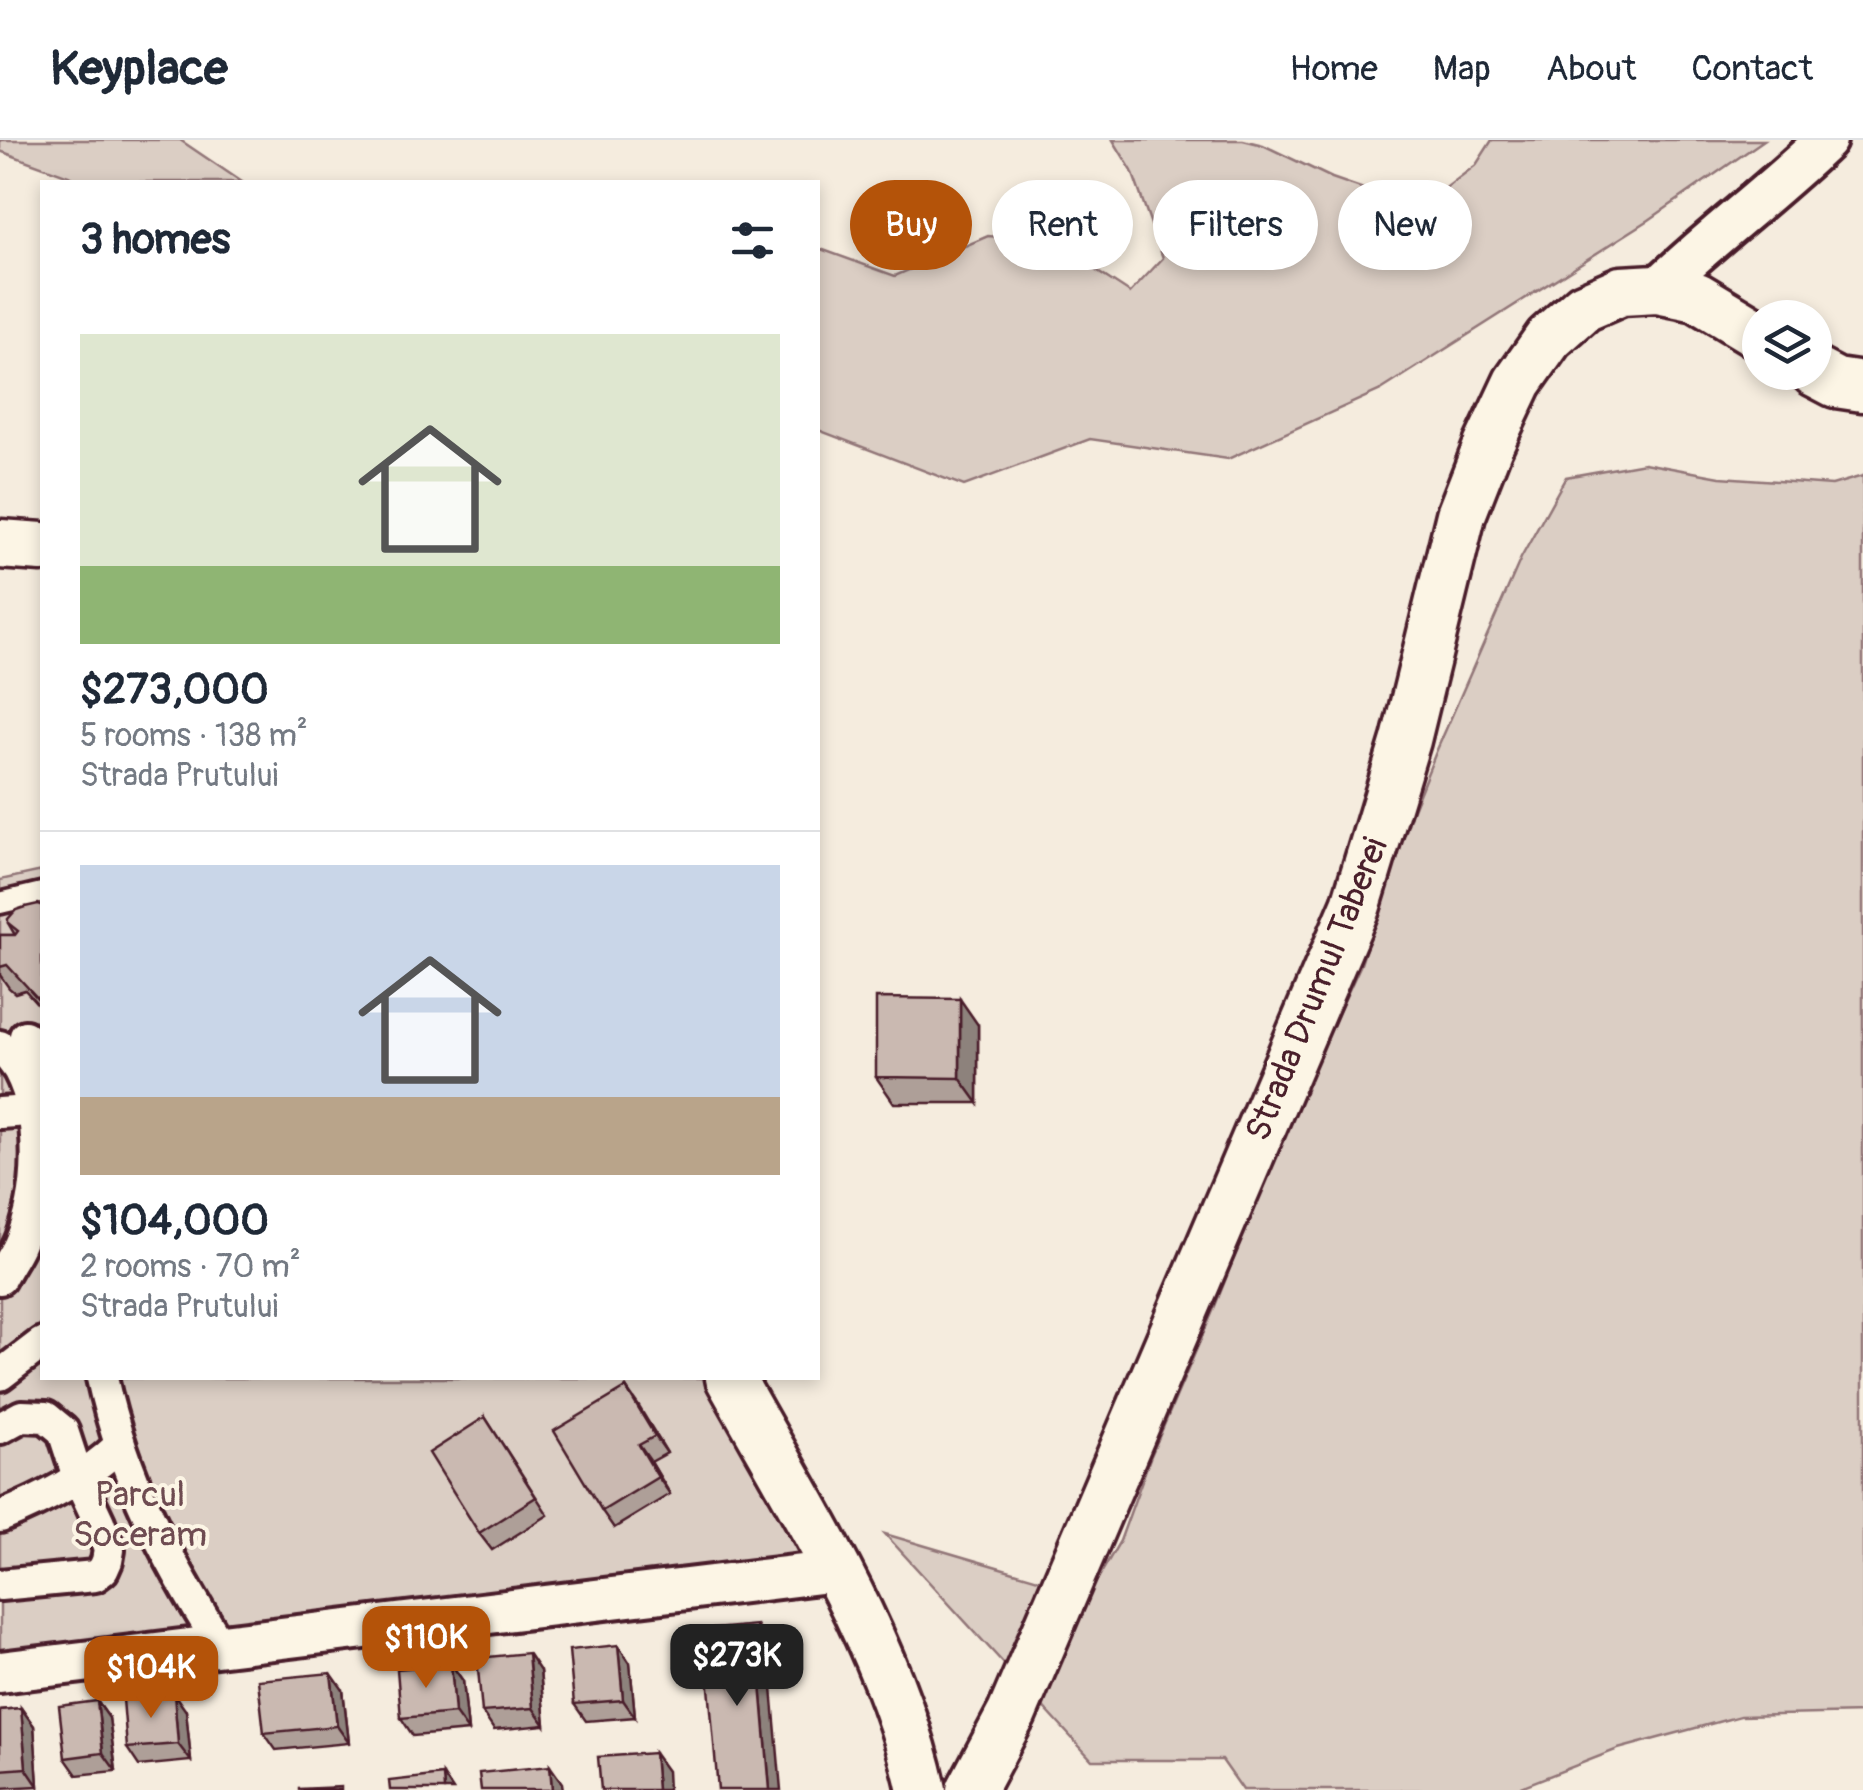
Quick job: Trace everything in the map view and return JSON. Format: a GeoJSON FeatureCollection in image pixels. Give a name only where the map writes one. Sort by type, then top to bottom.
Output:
{"type":"FeatureCollection","features":[{"type":"Feature","properties":{"kind":"street"},"geometry":{"type":"LineString","coordinates":[[1657,289],[1700,247],[1787,178],[1826,140]]}},
{"type":"Feature","properties":{"kind":"street","name":"Strada Drumul Taberei"},"geometry":{"type":"LineString","coordinates":[[972,1790],[1012,1712],[1356,905],[1406,740],[1462,515],[1518,382],[1549,338],[1584,307],[1621,291],[1657,289],[1697,297],[1742,324]]}},
{"type":"Feature","properties":{"kind":"street"},"geometry":{"type":"LineString","coordinates":[[1832,381],[1863,387]]}},
{"type":"Feature","properties":{"kind":"street"},"geometry":{"type":"LineString","coordinates":[[0,544],[40,546]]}},
{"type":"Feature","properties":{"kind":"street"},"geometry":{"type":"LineString","coordinates":[[13,1041],[40,1070]]}},
{"type":"Feature","properties":{"kind":"street"},"geometry":{"type":"LineString","coordinates":[[0,1278],[20,1243],[36,1182],[37,1111],[18,1068],[13,1041]]}},
{"type":"Feature","properties":{"kind":"street"},"geometry":{"type":"LineString","coordinates":[[0,1113],[37,1111]]}},
{"type":"Feature","properties":{"kind":"street"},"geometry":{"type":"LineString","coordinates":[[0,1375],[40,1345]]}},
{"type":"Feature","properties":{"kind":"street"},"geometry":{"type":"LineString","coordinates":[[103,1380],[134,1486],[192,1601],[220,1646]]}},
{"type":"Feature","properties":{"kind":"street"},"geometry":{"type":"LineString","coordinates":[[731,1380],[866,1630],[884,1669],[922,1790]]}},
{"type":"Feature","properties":{"kind":"street"},"geometry":{"type":"LineString","coordinates":[[0,1428],[22,1416],[46,1417],[63,1431],[108,1550],[108,1562],[95,1576],[0,1585]]}},
{"type":"Feature","properties":{"kind":"street"},"geometry":{"type":"LineString","coordinates":[[0,1517],[79,1479],[120,1446]]}},
{"type":"Feature","properties":{"kind":"street"},"geometry":{"type":"LineString","coordinates":[[0,1672],[836,1571]]}},
{"type":"Feature","properties":{"kind":"lane"},"geometry":{"type":"LineString","coordinates":[[0,904],[40,894]]}},
{"type":"Feature","properties":{"kind":"green space"},"geometry":{"type":"Polygon","coordinates":[[[0,140],[180,140],[239,180],[75,180],[0,151],[0,140]]]}},
{"type":"Feature","properties":{"kind":"green space"},"geometry":{"type":"Polygon","coordinates":[[[1113,140],[1243,140],[1263,145],[1338,180],[1338,270],[1472,270],[1472,180],[1456,180],[1476,165],[1492,140],[1764,140],[1649,220],[1381,390],[1228,459],[1090,439],[964,486],[820,431],[820,249],[850,260],[850,270],[878,270],[895,276],[909,270],[972,270],[972,243],[992,236],[992,270],[1095,270],[1130,293],[1153,269],[1318,270],[1318,180],[1153,180],[1153,230],[1132,171],[1113,140]]]}},
{"type":"Feature","properties":{"kind":"green space"},"geometry":{"type":"Polygon","coordinates":[[[1644,463],[1720,477],[1832,485],[1863,476],[1863,1713],[1740,1716],[1618,1749],[1513,1790],[1243,1790],[1222,1760],[1092,1760],[885,1534],[1089,1594],[1120,1541],[1150,1458],[1288,1122],[1361,964],[1397,849],[1521,558],[1566,477],[1644,463]]]}},
{"type":"Feature","properties":{"kind":"green space","name":"Parcul Soceram"},"geometry":{"type":"Polygon","coordinates":[[[40,871],[40,1380],[731,1380],[836,1571],[0,1667],[0,880],[40,871]]]}},
{"type":"Feature","properties":{"kind":"building"},"geometry":{"type":"Polygon","coordinates":[[[40,904],[40,1001],[7,965],[0,967],[0,935],[15,935],[18,931],[8,923],[16,910],[40,904]]]}},
{"type":"Feature","properties":{"kind":"building"},"geometry":{"type":"Polygon","coordinates":[[[876,998],[960,999],[960,1078],[876,1077],[876,998]]]}},
{"type":"Feature","properties":{"kind":"building"},"geometry":{"type":"Polygon","coordinates":[[[626,1388],[655,1436],[639,1445],[658,1477],[602,1511],[554,1431],[626,1388]]]}},
{"type":"Feature","properties":{"kind":"building"},"geometry":{"type":"Polygon","coordinates":[[[485,1417],[536,1497],[479,1533],[429,1453],[485,1417]]]}},
{"type":"Feature","properties":{"kind":"building"},"geometry":{"type":"Polygon","coordinates":[[[756,1625],[770,1790],[718,1790],[704,1630],[756,1625]]]}},
{"type":"Feature","properties":{"kind":"building"},"geometry":{"type":"Polygon","coordinates":[[[618,1645],[623,1700],[574,1704],[569,1650],[618,1645]]]}},
{"type":"Feature","properties":{"kind":"building"},"geometry":{"type":"Polygon","coordinates":[[[528,1653],[533,1708],[482,1712],[477,1658],[528,1653]]]}},
{"type":"Feature","properties":{"kind":"building"},"geometry":{"type":"Polygon","coordinates":[[[451,1664],[455,1713],[401,1718],[397,1669],[451,1664]]]}},
{"type":"Feature","properties":{"kind":"building"},"geometry":{"type":"Polygon","coordinates":[[[331,1673],[337,1726],[264,1733],[258,1680],[331,1673]]]}},
{"type":"Feature","properties":{"kind":"building"},"geometry":{"type":"Polygon","coordinates":[[[174,1694],[178,1744],[127,1748],[123,1699],[174,1694]]]}},
{"type":"Feature","properties":{"kind":"building"},"geometry":{"type":"Polygon","coordinates":[[[97,1701],[103,1753],[65,1758],[59,1706],[97,1701]]]}},
{"type":"Feature","properties":{"kind":"building"},"geometry":{"type":"Polygon","coordinates":[[[21,1708],[26,1768],[0,1770],[0,1710],[21,1708]]]}},
{"type":"Feature","properties":{"kind":"building"},"geometry":{"type":"Polygon","coordinates":[[[654,1753],[657,1790],[601,1790],[598,1757],[654,1753]]]}},
{"type":"Feature","properties":{"kind":"building"},"geometry":{"type":"Polygon","coordinates":[[[550,1766],[552,1790],[481,1790],[479,1773],[550,1766]]]}},
{"type":"Feature","properties":{"kind":"building"},"geometry":{"type":"Polygon","coordinates":[[[443,1775],[444,1790],[390,1790],[389,1781],[443,1775]]]}},
{"type":"Feature","properties":{"kind":"building"},"geometry":{"type":"Polygon","coordinates":[[[299,1789],[341,1790],[299,1790],[299,1789]]]}}]}
